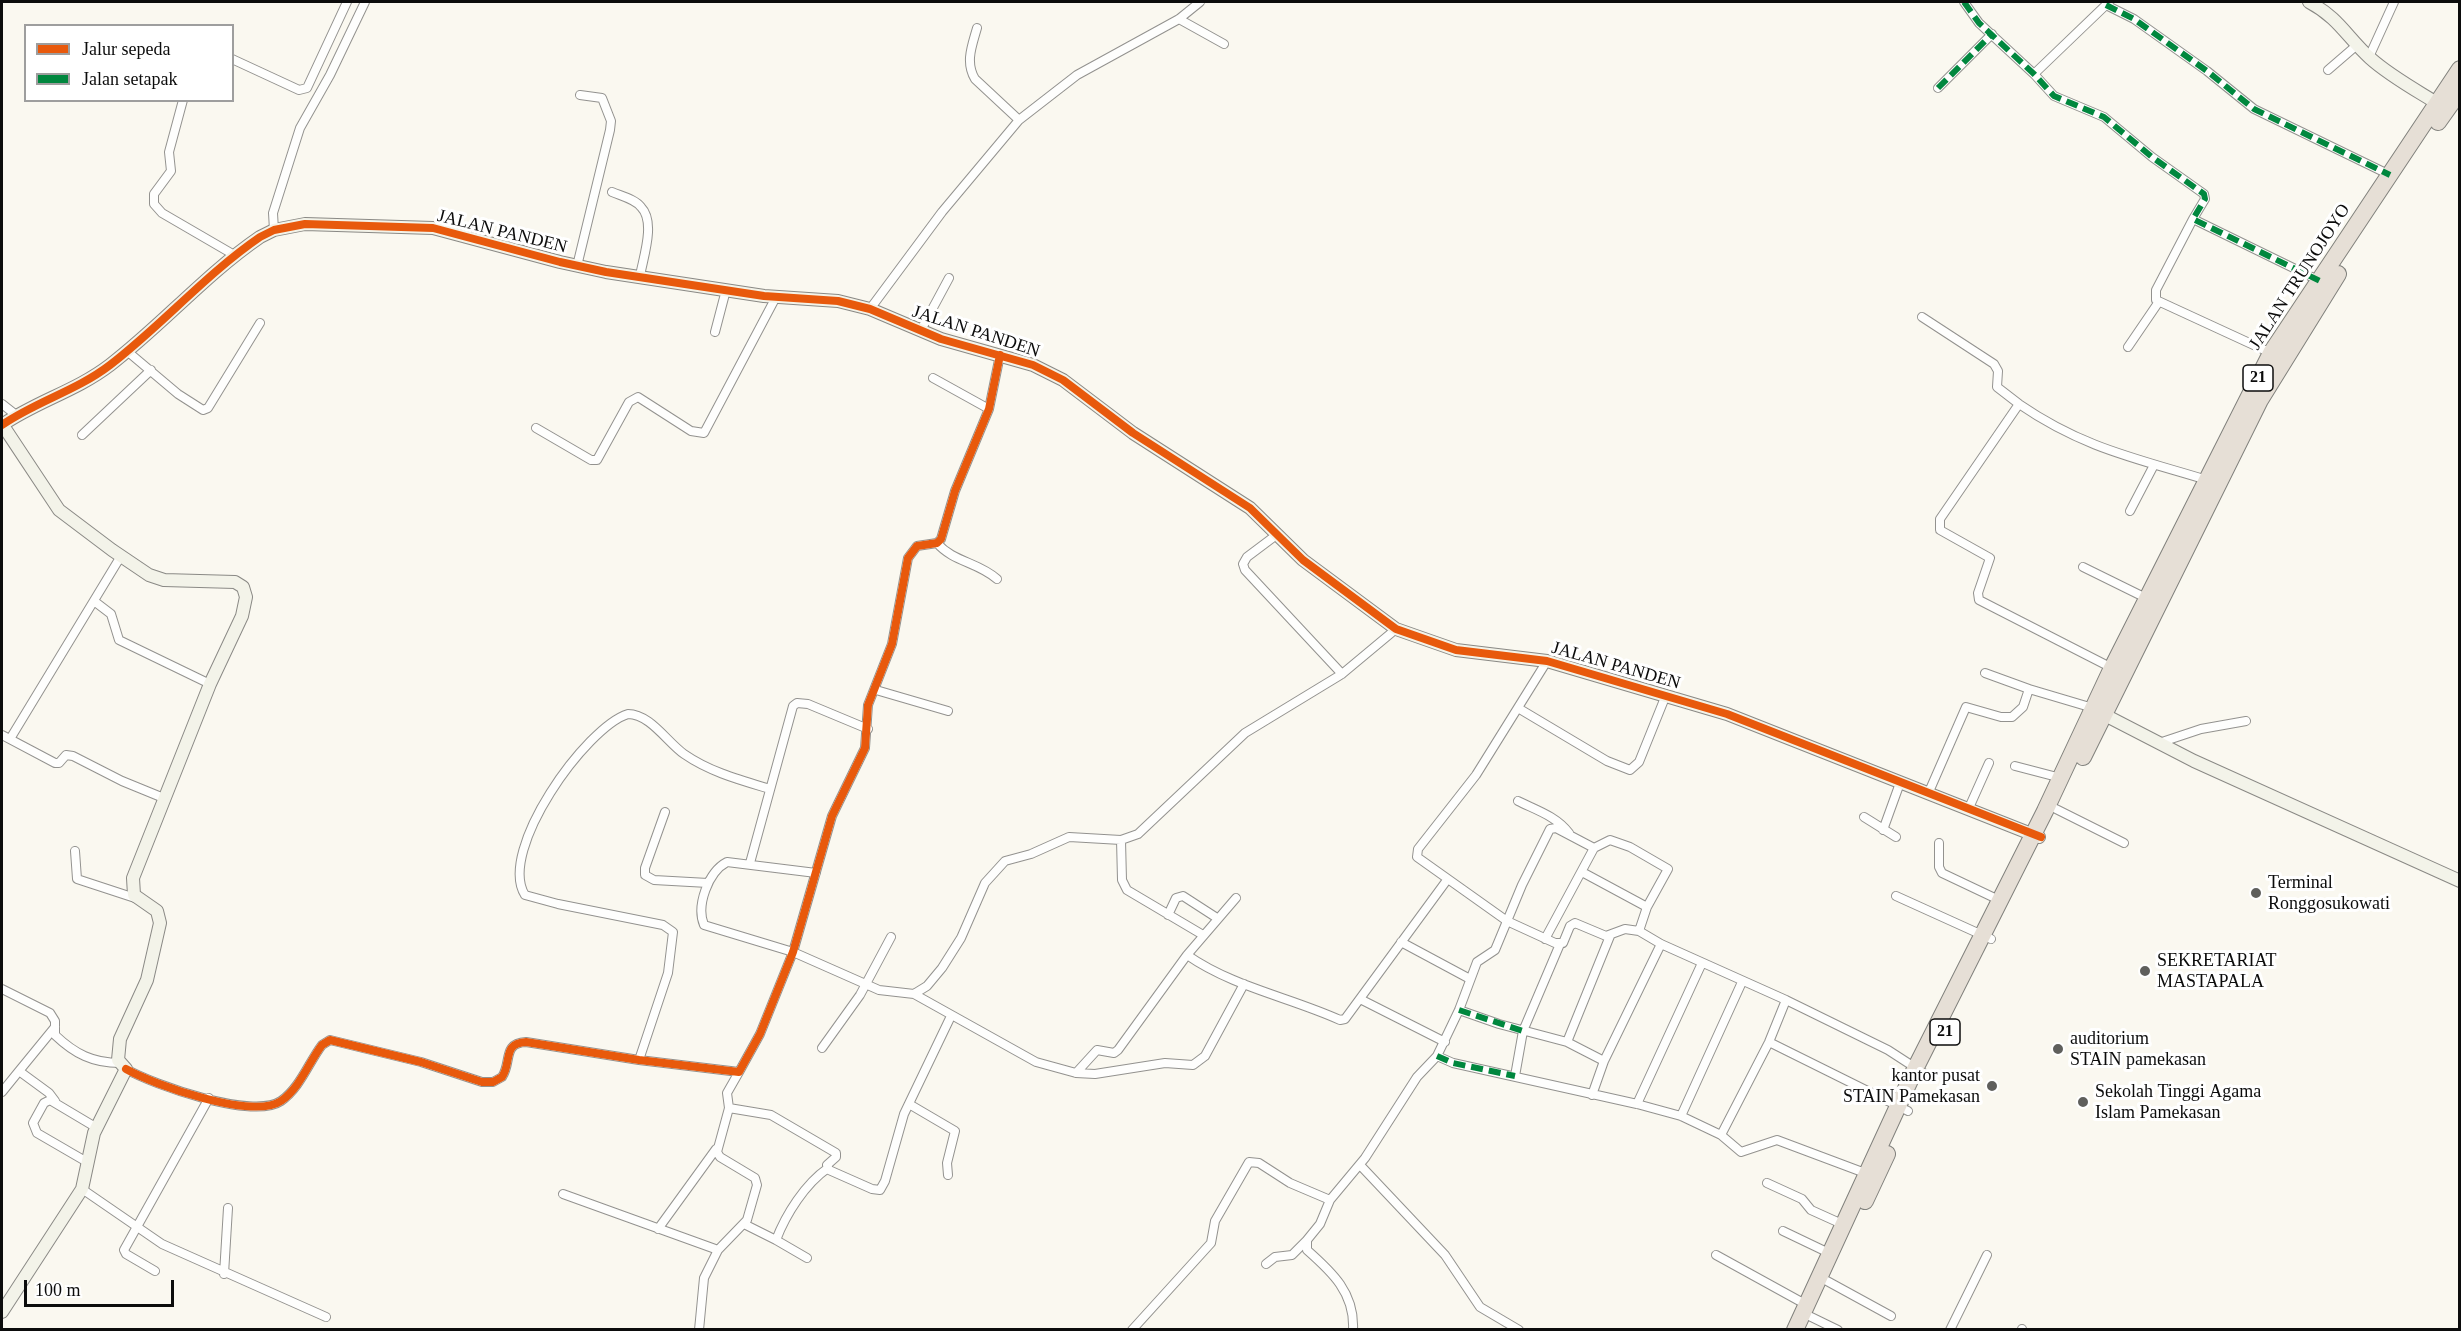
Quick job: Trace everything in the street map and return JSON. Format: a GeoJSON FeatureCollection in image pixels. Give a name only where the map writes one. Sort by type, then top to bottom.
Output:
{"type":"FeatureCollection","features":[{"type":"Feature","properties":{"kind":"highway","name":"JALAN TRUNOJOYO"},"geometry":{"type":"LineString","coordinates":[[2098,712],[2260,400],[2441,106],[2460,69]]}},
{"type":"Feature","properties":{"kind":"highway","name":"JALAN TRUNOJOYO"},"geometry":{"type":"LineString","coordinates":[[2098,712],[2112,668],[2271,353],[2390,176],[2441,106],[2460,91]]}},
{"type":"Feature","properties":{"kind":"highway","name":"21"},"geometry":{"type":"LineString","coordinates":[[1795,1329],[1827,1281],[1920,1070],[2037,836],[2061,778],[2098,712]]}},
{"type":"Feature","properties":{"kind":"highway","name":"21"},"geometry":{"type":"LineString","coordinates":[[1986,937],[1999,900],[2056,809],[2098,712]]}},
{"type":"Feature","properties":{"kind":"highway","name":"21"},"geometry":{"type":"LineString","coordinates":[[1805,1315],[1865,1173],[1903,1109]]}},
{"type":"Feature","properties":{"kind":"street"},"geometry":{"type":"LineString","coordinates":[[234,60],[299,90],[307,88],[347,2]]}},
{"type":"Feature","properties":{"kind":"street"},"geometry":{"type":"LineString","coordinates":[[274,230],[273,213],[300,128],[330,75],[365,2]]}},
{"type":"Feature","properties":{"kind":"street"},"geometry":{"type":"LineString","coordinates":[[870,309],[942,212],[1019,120],[1083,70],[1179,20],[1200,2]]}},
{"type":"Feature","properties":{"kind":"street"},"geometry":{"type":"LineString","coordinates":[[1964,2],[1979,23],[2034,74],[2054,96],[2104,117],[2152,157],[2204,194],[2205,200],[2156,290],[2158,303],[2128,347]]}},
{"type":"Feature","properties":{"kind":"street"},"geometry":{"type":"LineString","coordinates":[[2309,2],[2336,19],[2369,57],[2441,106]]}},
{"type":"Feature","properties":{"kind":"street"},"geometry":{"type":"LineString","coordinates":[[2369,57],[2394,2]]}},
{"type":"Feature","properties":{"kind":"street"},"geometry":{"type":"LineString","coordinates":[[2034,74],[2108,3],[2207,71],[2254,109],[2390,176]]}},
{"type":"Feature","properties":{"kind":"street"},"geometry":{"type":"LineString","coordinates":[[1179,20],[1224,44]]}},
{"type":"Feature","properties":{"kind":"street"},"geometry":{"type":"LineString","coordinates":[[977,28],[970,56],[971,71],[975,79],[1019,120]]}},
{"type":"Feature","properties":{"kind":"street"},"geometry":{"type":"LineString","coordinates":[[1938,88],[1992,34]]}},
{"type":"Feature","properties":{"kind":"street"},"geometry":{"type":"LineString","coordinates":[[2328,70],[2357,45]]}},
{"type":"Feature","properties":{"kind":"street"},"geometry":{"type":"LineString","coordinates":[[577,266],[611,123],[602,98],[580,95]]}},
{"type":"Feature","properties":{"kind":"street"},"geometry":{"type":"LineString","coordinates":[[182,102],[169,152],[171,171],[154,194],[154,204],[162,213],[236,256]]}},
{"type":"Feature","properties":{"kind":"street"},"geometry":{"type":"LineString","coordinates":[[612,192],[641,206],[646,214],[648,224],[640,276]]}},
{"type":"Feature","properties":{"kind":"street"},"geometry":{"type":"LineString","coordinates":[[2193,219],[2320,281]]}},
{"type":"Feature","properties":{"kind":"street","name":"JALAN PANDEN"},"geometry":{"type":"LineString","coordinates":[[2,425],[34,404],[76,387],[127,351],[260,237],[274,230],[305,224],[433,228],[577,266],[776,297],[838,301],[870,309],[921,330],[1047,371],[1077,389],[1140,438],[1229,492],[1250,508],[1275,536],[1303,560],[1396,629],[1456,650],[1547,661],[1727,714],[2037,836]]}},
{"type":"Feature","properties":{"kind":"street"},"geometry":{"type":"LineString","coordinates":[[921,330],[949,278]]}},
{"type":"Feature","properties":{"kind":"street"},"geometry":{"type":"LineString","coordinates":[[715,332],[726,290]]}},
{"type":"Feature","properties":{"kind":"street"},"geometry":{"type":"LineString","coordinates":[[536,428],[591,460],[597,460],[629,402],[638,397],[691,431],[704,433],[776,297]]}},
{"type":"Feature","properties":{"kind":"street"},"geometry":{"type":"LineString","coordinates":[[2158,303],[2271,353]]}},
{"type":"Feature","properties":{"kind":"street"},"geometry":{"type":"LineString","coordinates":[[1922,317],[1994,364],[1998,371],[1996,387],[2019,404],[2076,438],[2154,465],[2208,480]]}},
{"type":"Feature","properties":{"kind":"street"},"geometry":{"type":"LineString","coordinates":[[127,351],[178,394],[201,409],[205,409],[260,323]]}},
{"type":"Feature","properties":{"kind":"street"},"geometry":{"type":"LineString","coordinates":[[658,1229],[701,1166],[716,1149],[729,1108],[726,1101],[727,1093],[760,1034],[793,952],[832,816],[865,748],[868,705],[876,690],[892,644],[909,558],[917,546],[937,543],[941,538],[955,491],[989,409],[1000,355]]}},
{"type":"Feature","properties":{"kind":"street"},"geometry":{"type":"LineString","coordinates":[[82,435],[151,370]]}},
{"type":"Feature","properties":{"kind":"street"},"geometry":{"type":"LineString","coordinates":[[933,378],[989,409]]}},
{"type":"Feature","properties":{"kind":"street"},"geometry":{"type":"LineString","coordinates":[[2,404],[16,415]]}},
{"type":"Feature","properties":{"kind":"street"},"geometry":{"type":"LineString","coordinates":[[2019,404],[1940,519],[1938,527],[1991,559],[1977,593],[1979,600],[2112,668]]}},
{"type":"Feature","properties":{"kind":"street"},"geometry":{"type":"LineString","coordinates":[[2,425],[58,510],[121,556],[149,575],[164,580],[235,582],[246,592],[245,608],[210,684],[133,878],[133,892],[138,899]]}},
{"type":"Feature","properties":{"kind":"street"},"geometry":{"type":"LineString","coordinates":[[2130,511],[2154,465]]}},
{"type":"Feature","properties":{"kind":"street"},"geometry":{"type":"LineString","coordinates":[[1275,536],[1247,557],[1243,564],[1245,570],[1342,674]]}},
{"type":"Feature","properties":{"kind":"street"},"geometry":{"type":"LineString","coordinates":[[937,543],[947,554],[977,564],[997,579]]}},
{"type":"Feature","properties":{"kind":"street"},"geometry":{"type":"LineString","coordinates":[[121,556],[6,737],[55,763],[59,763],[66,755],[73,756],[122,781],[166,798]]}},
{"type":"Feature","properties":{"kind":"street"},"geometry":{"type":"LineString","coordinates":[[2083,567],[2148,599]]}},
{"type":"Feature","properties":{"kind":"street"},"geometry":{"type":"LineString","coordinates":[[94,601],[111,614],[119,640],[210,684]]}},
{"type":"Feature","properties":{"kind":"street"},"geometry":{"type":"LineString","coordinates":[[914,994],[927,986],[942,968],[961,938],[985,883],[1005,861],[1031,854],[1069,837],[1121,840],[1134,837],[1150,826],[1221,755],[1256,726],[1342,674],[1375,649],[1396,629]]}},
{"type":"Feature","properties":{"kind":"street"},"geometry":{"type":"LineString","coordinates":[[1547,661],[1476,775],[1417,852],[1419,859],[1507,921],[1560,944]]}},
{"type":"Feature","properties":{"kind":"street"},"geometry":{"type":"LineString","coordinates":[[1985,673],[2098,712],[2312,816],[2460,881]]}},
{"type":"Feature","properties":{"kind":"street"},"geometry":{"type":"LineString","coordinates":[[1928,794],[1966,707],[2001,717],[2012,717],[2020,712],[2029,689]]}},
{"type":"Feature","properties":{"kind":"street"},"geometry":{"type":"LineString","coordinates":[[876,690],[948,711]]}},
{"type":"Feature","properties":{"kind":"street"},"geometry":{"type":"LineString","coordinates":[[1518,708],[1607,761],[1630,770],[1637,766],[1666,695]]}},
{"type":"Feature","properties":{"kind":"street"},"geometry":{"type":"LineString","coordinates":[[750,863],[791,711],[796,704],[808,704],[868,729]]}},
{"type":"Feature","properties":{"kind":"street"},"geometry":{"type":"LineString","coordinates":[[639,1060],[668,973],[673,932],[663,925],[558,904],[525,894],[520,879],[526,838],[532,821],[579,755],[601,732],[628,714],[641,717],[684,754],[722,774],[770,789]]}},
{"type":"Feature","properties":{"kind":"street"},"geometry":{"type":"LineString","coordinates":[[2159,743],[2200,729],[2246,721]]}},
{"type":"Feature","properties":{"kind":"street"},"geometry":{"type":"LineString","coordinates":[[1968,810],[1989,763]]}},
{"type":"Feature","properties":{"kind":"street"},"geometry":{"type":"LineString","coordinates":[[2015,766],[2061,778]]}},
{"type":"Feature","properties":{"kind":"street"},"geometry":{"type":"LineString","coordinates":[[1883,830],[1900,783]]}},
{"type":"Feature","properties":{"kind":"street"},"geometry":{"type":"LineString","coordinates":[[1518,801],[1562,823],[1571,835]]}},
{"type":"Feature","properties":{"kind":"street"},"geometry":{"type":"LineString","coordinates":[[2056,809],[2124,843]]}},
{"type":"Feature","properties":{"kind":"street"},"geometry":{"type":"LineString","coordinates":[[665,812],[645,868],[645,875],[654,880],[708,883]]}},
{"type":"Feature","properties":{"kind":"street"},"geometry":{"type":"LineString","coordinates":[[1864,817],[1896,837]]}},
{"type":"Feature","properties":{"kind":"street"},"geometry":{"type":"LineString","coordinates":[[1266,1264],[1275,1257],[1292,1255],[1307,1240],[1320,1224],[1330,1200],[1360,1165],[1417,1077],[1437,1056],[1480,958],[1493,953],[1522,885],[1550,829],[1556,828],[1594,848]]}},
{"type":"Feature","properties":{"kind":"street"},"geometry":{"type":"LineString","coordinates":[[1121,840],[1124,885],[1132,894],[1203,935]]}},
{"type":"Feature","properties":{"kind":"street"},"geometry":{"type":"LineString","coordinates":[[1545,939],[1594,848],[1606,840],[1614,840],[1667,868],[1664,879],[1647,907],[1639,931]]}},
{"type":"Feature","properties":{"kind":"street"},"geometry":{"type":"LineString","coordinates":[[1939,843],[1938,859],[1942,873],[1999,900]]}},
{"type":"Feature","properties":{"kind":"street"},"geometry":{"type":"LineString","coordinates":[[2,1310],[82,1189],[97,1128],[123,1066],[118,1047],[147,980],[160,923],[157,911],[138,899],[77,879],[75,851]]}},
{"type":"Feature","properties":{"kind":"street"},"geometry":{"type":"LineString","coordinates":[[816,873],[750,863],[726,862],[714,871],[708,883],[702,909],[705,925],[793,952],[887,993],[914,994],[1043,1065],[1076,1073],[1095,1074],[1155,1064],[1188,1065],[1198,1062],[1204,1056],[1244,984]]}},
{"type":"Feature","properties":{"kind":"street"},"geometry":{"type":"LineString","coordinates":[[1582,872],[1647,907]]}},
{"type":"Feature","properties":{"kind":"street"},"geometry":{"type":"LineString","coordinates":[[1187,955],[1209,970],[1340,1020],[1346,1018],[1447,880]]}},
{"type":"Feature","properties":{"kind":"street"},"geometry":{"type":"LineString","coordinates":[[1168,915],[1176,898],[1183,896],[1217,918]]}},
{"type":"Feature","properties":{"kind":"street"},"geometry":{"type":"LineString","coordinates":[[1896,896],[1986,937]]}},
{"type":"Feature","properties":{"kind":"street"},"geometry":{"type":"LineString","coordinates":[[1076,1073],[1097,1050],[1114,1053],[1118,1050],[1187,955],[1236,897]]}},
{"type":"Feature","properties":{"kind":"street"},"geometry":{"type":"LineString","coordinates":[[1515,1076],[1523,1031],[1560,944],[1575,923],[1610,936]]}},
{"type":"Feature","properties":{"kind":"street"},"geometry":{"type":"LineString","coordinates":[[1567,1042],[1610,936],[1625,929],[1639,931],[1661,944],[1786,1000],[1920,1070]]}},
{"type":"Feature","properties":{"kind":"street"},"geometry":{"type":"LineString","coordinates":[[822,1048],[845,1019],[891,938]]}},
{"type":"Feature","properties":{"kind":"street"},"geometry":{"type":"LineString","coordinates":[[1401,942],[1470,979]]}},
{"type":"Feature","properties":{"kind":"street"},"geometry":{"type":"LineString","coordinates":[[1592,1095],[1604,1061],[1661,944]]}},
{"type":"Feature","properties":{"kind":"street"},"geometry":{"type":"LineString","coordinates":[[1637,1104],[1702,963]]}},
{"type":"Feature","properties":{"kind":"street"},"geometry":{"type":"LineString","coordinates":[[1681,1116],[1742,982]]}},
{"type":"Feature","properties":{"kind":"street"},"geometry":{"type":"LineString","coordinates":[[2,989],[50,1013],[55,1026],[55,1035],[86,1058],[123,1066],[160,1085],[252,1108],[280,1101],[292,1091],[322,1045],[330,1040],[421,1062],[482,1082],[493,1082],[502,1077],[509,1050],[520,1042],[739,1072]]}},
{"type":"Feature","properties":{"kind":"street"},"geometry":{"type":"LineString","coordinates":[[1360,999],[1445,1042]]}},
{"type":"Feature","properties":{"kind":"street"},"geometry":{"type":"LineString","coordinates":[[1721,1135],[1769,1042],[1786,1000]]}},
{"type":"Feature","properties":{"kind":"street"},"geometry":{"type":"LineString","coordinates":[[1459,1010],[1523,1031],[1567,1042],[1604,1061]]}},
{"type":"Feature","properties":{"kind":"street"},"geometry":{"type":"LineString","coordinates":[[828,1168],[872,1190],[882,1189],[909,1104],[951,1016]]}},
{"type":"Feature","properties":{"kind":"street"},"geometry":{"type":"LineString","coordinates":[[2,1092],[55,1026]]}},
{"type":"Feature","properties":{"kind":"street"},"geometry":{"type":"LineString","coordinates":[[1769,1042],[1903,1109]]}},
{"type":"Feature","properties":{"kind":"street"},"geometry":{"type":"LineString","coordinates":[[1437,1056],[1453,1063],[1681,1116],[1721,1135],[1741,1152],[1777,1140],[1865,1173]]}},
{"type":"Feature","properties":{"kind":"street"},"geometry":{"type":"LineString","coordinates":[[20,1071],[49,1093],[55,1101],[97,1128]]}},
{"type":"Feature","properties":{"kind":"street"},"geometry":{"type":"LineString","coordinates":[[154,1270],[124,1252],[209,1098]]}},
{"type":"Feature","properties":{"kind":"street"},"geometry":{"type":"LineString","coordinates":[[55,1101],[44,1103],[36,1114],[34,1130],[87,1162]]}},
{"type":"Feature","properties":{"kind":"street"},"geometry":{"type":"LineString","coordinates":[[909,1104],[955,1131],[946,1166],[948,1175]]}},
{"type":"Feature","properties":{"kind":"street"},"geometry":{"type":"LineString","coordinates":[[729,1108],[771,1115],[833,1150],[836,1158],[828,1163],[828,1168],[815,1178],[792,1208],[776,1240]]}},
{"type":"Feature","properties":{"kind":"street"},"geometry":{"type":"LineString","coordinates":[[699,1329],[704,1278],[718,1251],[744,1224],[750,1213],[757,1180],[720,1157],[716,1149]]}},
{"type":"Feature","properties":{"kind":"street"},"geometry":{"type":"LineString","coordinates":[[1132,1329],[1211,1243],[1215,1221],[1250,1162],[1259,1163],[1290,1183],[1330,1200]]}},
{"type":"Feature","properties":{"kind":"street"},"geometry":{"type":"LineString","coordinates":[[1360,1165],[1445,1256],[1480,1307],[1519,1329]]}},
{"type":"Feature","properties":{"kind":"street"},"geometry":{"type":"LineString","coordinates":[[1767,1183],[1802,1199],[1811,1210],[1842,1224]]}},
{"type":"Feature","properties":{"kind":"street"},"geometry":{"type":"LineString","coordinates":[[82,1189],[162,1244],[224,1274],[326,1317]]}},
{"type":"Feature","properties":{"kind":"street"},"geometry":{"type":"LineString","coordinates":[[563,1194],[718,1251]]}},
{"type":"Feature","properties":{"kind":"street"},"geometry":{"type":"LineString","coordinates":[[224,1274],[228,1208]]}},
{"type":"Feature","properties":{"kind":"street"},"geometry":{"type":"LineString","coordinates":[[744,1224],[807,1258]]}},
{"type":"Feature","properties":{"kind":"street"},"geometry":{"type":"LineString","coordinates":[[1783,1231],[1829,1254]]}},
{"type":"Feature","properties":{"kind":"street"},"geometry":{"type":"LineString","coordinates":[[1307,1240],[1307,1250],[1337,1276],[1349,1299],[1353,1329]]}},
{"type":"Feature","properties":{"kind":"street"},"geometry":{"type":"LineString","coordinates":[[1716,1256],[1805,1315],[1838,1329]]}},
{"type":"Feature","properties":{"kind":"street"},"geometry":{"type":"LineString","coordinates":[[1950,1329],[1987,1256]]}},
{"type":"Feature","properties":{"kind":"street"},"geometry":{"type":"LineString","coordinates":[[1827,1281],[1891,1316]]}},
{"type":"Feature","properties":{"kind":"marked path"},"geometry":{"type":"LineString","coordinates":[[1964,2],[1979,23],[2034,74],[2054,96],[2104,117],[2152,157],[2204,194],[2205,199],[2193,219],[2320,281]]}},
{"type":"Feature","properties":{"kind":"marked path"},"geometry":{"type":"LineString","coordinates":[[2106,5],[2134,19],[2207,71],[2254,109],[2390,175]]}},
{"type":"Feature","properties":{"kind":"marked path"},"geometry":{"type":"LineString","coordinates":[[1938,88],[1992,34]]}},
{"type":"Feature","properties":{"kind":"marked path"},"geometry":{"type":"LineString","coordinates":[[1459,1010],[1523,1031]]}},
{"type":"Feature","properties":{"kind":"marked path"},"geometry":{"type":"LineString","coordinates":[[1437,1056],[1453,1063],[1515,1076]]}},
{"type":"Feature","properties":{"kind":"cycle path"},"geometry":{"type":"LineString","coordinates":[[2,425],[84,382],[110,365],[221,267],[260,237],[274,230],[305,224],[433,228],[606,272],[764,296],[838,301],[870,309],[941,339],[1033,365],[1063,380],[1133,433],[1250,508],[1303,560],[1396,629],[1456,650],[1547,661],[1727,714],[2041,837]]}},
{"type":"Feature","properties":{"kind":"cycle path"},"geometry":{"type":"LineString","coordinates":[[126,1069],[180,1091],[249,1106],[267,1106],[288,1096],[322,1045],[330,1040],[421,1062],[482,1082],[493,1082],[502,1077],[510,1050],[518,1043],[526,1042],[639,1060],[739,1072],[760,1034],[793,952],[832,816],[865,748],[868,705],[892,644],[908,558],[917,546],[937,543],[941,539],[955,491],[989,409],[1000,355]]}},
{"type":"Feature","properties":{"kind":"place","name":"Terminal Ronggosukowati"},"geometry":{"type":"Point","coordinates":[2256,893]}},
{"type":"Feature","properties":{"kind":"place","name":"SEKRETARIAT MASTAPALA"},"geometry":{"type":"Point","coordinates":[2145,971]}},
{"type":"Feature","properties":{"kind":"place","name":"auditorium STAIN pamekasan"},"geometry":{"type":"Point","coordinates":[2058,1049]}},
{"type":"Feature","properties":{"kind":"place","name":"kantor pusat STAIN Pamekasan"},"geometry":{"type":"Point","coordinates":[1992,1086]}},
{"type":"Feature","properties":{"kind":"place","name":"Sekolah Tinggi Agama Islam Pamekasan"},"geometry":{"type":"Point","coordinates":[2083,1102]}}]}
